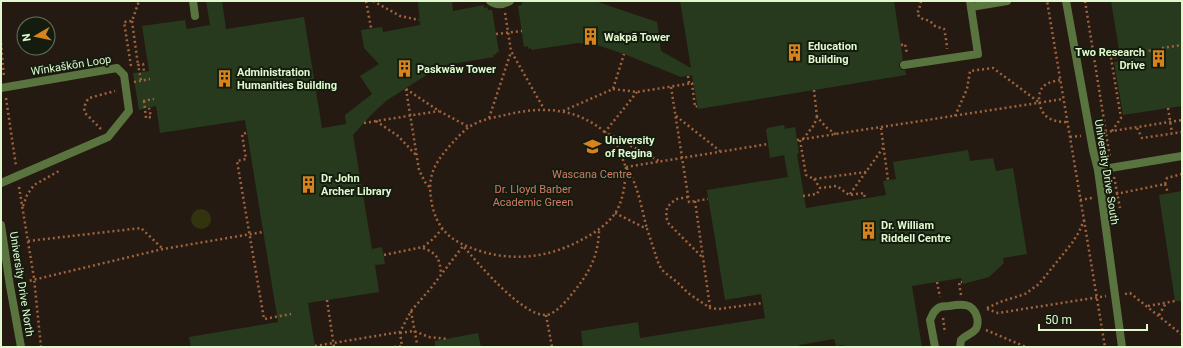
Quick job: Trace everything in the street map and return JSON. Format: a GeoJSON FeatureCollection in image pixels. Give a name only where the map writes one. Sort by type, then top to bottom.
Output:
{"type":"FeatureCollection","features":[{"type":"Feature","properties":{"kind":"street"},"geometry":{"type":"LineString","coordinates":[[192,1],[195,16]]}},
{"type":"Feature","properties":{"kind":"street"},"geometry":{"type":"LineString","coordinates":[[490,1],[494,4],[507,3]]}},
{"type":"Feature","properties":{"kind":"street"},"geometry":{"type":"LineString","coordinates":[[904,65],[978,54],[970,4],[1007,1]]}},
{"type":"Feature","properties":{"kind":"street","name":"University Drive South"},"geometry":{"type":"LineString","coordinates":[[1066,1],[1098,170],[1122,347]]}},
{"type":"Feature","properties":{"kind":"street","name":"Wīnkaškōn Loop"},"geometry":{"type":"LineString","coordinates":[[1,183],[108,137],[129,111],[124,76],[117,68],[3,88]]}},
{"type":"Feature","properties":{"kind":"street"},"geometry":{"type":"LineString","coordinates":[[1098,170],[1182,156]]}},
{"type":"Feature","properties":{"kind":"street","name":"University Drive North"},"geometry":{"type":"LineString","coordinates":[[1,225],[21,347]]}},
{"type":"Feature","properties":{"kind":"street"},"geometry":{"type":"LineString","coordinates":[[934,347],[930,320],[932,316],[937,309],[941,307],[962,303],[974,310],[977,319],[977,327],[972,333],[961,340],[960,347]]}},
{"type":"Feature","properties":{"kind":"path"},"geometry":{"type":"LineString","coordinates":[[139,1],[132,21],[141,80]]}},
{"type":"Feature","properties":{"kind":"path"},"geometry":{"type":"LineString","coordinates":[[366,1],[371,28]]}},
{"type":"Feature","properties":{"kind":"path"},"geometry":{"type":"LineString","coordinates":[[373,1],[400,16],[419,20]]}},
{"type":"Feature","properties":{"kind":"path"},"geometry":{"type":"LineString","coordinates":[[921,1],[917,13],[918,16],[930,21],[935,26],[944,29],[946,34],[947,53]]}},
{"type":"Feature","properties":{"kind":"path"},"geometry":{"type":"LineString","coordinates":[[1047,1],[1066,122],[1070,137],[1105,347]]}},
{"type":"Feature","properties":{"kind":"path"},"geometry":{"type":"LineString","coordinates":[[1085,1],[1105,132],[1120,208]]}},
{"type":"Feature","properties":{"kind":"path"},"geometry":{"type":"LineString","coordinates":[[507,3],[508,33],[511,51],[544,110]]}},
{"type":"Feature","properties":{"kind":"path"},"geometry":{"type":"LineString","coordinates":[[131,66],[124,22],[132,21]]}},
{"type":"Feature","properties":{"kind":"path"},"geometry":{"type":"LineString","coordinates":[[496,34],[522,31]]}},
{"type":"Feature","properties":{"kind":"path"},"geometry":{"type":"LineString","coordinates":[[1,43],[3,88],[34,278],[41,347]]}},
{"type":"Feature","properties":{"kind":"path"},"geometry":{"type":"LineString","coordinates":[[1162,48],[1182,45]]}},
{"type":"Feature","properties":{"kind":"path"},"geometry":{"type":"LineString","coordinates":[[1112,131],[1121,118],[1111,58],[1153,50]]}},
{"type":"Feature","properties":{"kind":"path"},"geometry":{"type":"LineString","coordinates":[[489,118],[511,51]]}},
{"type":"Feature","properties":{"kind":"path"},"geometry":{"type":"LineString","coordinates":[[613,89],[624,54]]}},
{"type":"Feature","properties":{"kind":"path"},"geometry":{"type":"LineString","coordinates":[[138,65],[143,64],[144,71]]}},
{"type":"Feature","properties":{"kind":"path"},"geometry":{"type":"LineString","coordinates":[[955,117],[967,89],[970,71],[993,68],[1040,103]]}},
{"type":"Feature","properties":{"kind":"path"},"geometry":{"type":"LineString","coordinates":[[688,76],[692,83],[695,107],[697,106]]}},
{"type":"Feature","properties":{"kind":"path"},"geometry":{"type":"LineString","coordinates":[[135,89],[134,82],[150,79]]}},
{"type":"Feature","properties":{"kind":"path"},"geometry":{"type":"LineString","coordinates":[[1060,80],[1049,82],[1042,88],[1039,93],[1040,103],[1044,115],[1054,120],[1066,122]]}},
{"type":"Feature","properties":{"kind":"path"},"geometry":{"type":"LineString","coordinates":[[563,111],[613,89],[637,92],[692,83]]}},
{"type":"Feature","properties":{"kind":"path"},"geometry":{"type":"LineString","coordinates":[[671,87],[689,202],[708,199]]}},
{"type":"Feature","properties":{"kind":"path"},"geometry":{"type":"LineString","coordinates":[[430,188],[419,170],[406,88],[439,111],[469,127]]}},
{"type":"Feature","properties":{"kind":"path"},"geometry":{"type":"LineString","coordinates":[[108,137],[85,113],[86,100],[126,89]]}},
{"type":"Feature","properties":{"kind":"path"},"geometry":{"type":"LineString","coordinates":[[814,90],[818,118],[827,128],[837,135]]}},
{"type":"Feature","properties":{"kind":"path"},"geometry":{"type":"LineString","coordinates":[[605,132],[637,92]]}},
{"type":"Feature","properties":{"kind":"path"},"geometry":{"type":"LineString","coordinates":[[137,102],[154,100]]}},
{"type":"Feature","properties":{"kind":"path"},"geometry":{"type":"LineString","coordinates":[[800,140],[1063,100]]}},
{"type":"Feature","properties":{"kind":"path"},"geometry":{"type":"LineString","coordinates":[[144,101],[146,118],[151,117],[149,108]]}},
{"type":"Feature","properties":{"kind":"path"},"geometry":{"type":"LineString","coordinates":[[1168,108],[1172,133]]}},
{"type":"Feature","properties":{"kind":"path"},"geometry":{"type":"LineString","coordinates":[[599,229],[599,243],[595,258],[586,277],[554,313],[546,315],[539,314],[520,304],[487,273],[463,246],[452,239],[442,229],[436,218],[430,188],[432,169],[442,155],[469,127],[489,118],[535,109],[563,111],[581,117],[598,126],[616,142],[626,167],[634,181],[647,229],[659,265],[664,272],[688,293],[710,308],[719,309],[762,303]]}},
{"type":"Feature","properties":{"kind":"path"},"geometry":{"type":"LineString","coordinates":[[364,123],[439,111]]}},
{"type":"Feature","properties":{"kind":"path"},"geometry":{"type":"LineString","coordinates":[[675,115],[721,152]]}},
{"type":"Feature","properties":{"kind":"path"},"geometry":{"type":"LineString","coordinates":[[800,140],[814,125],[818,118]]}},
{"type":"Feature","properties":{"kind":"path"},"geometry":{"type":"LineString","coordinates":[[1070,137],[1182,120]]}},
{"type":"Feature","properties":{"kind":"path"},"geometry":{"type":"LineString","coordinates":[[376,121],[398,136],[418,157]]}},
{"type":"Feature","properties":{"kind":"path"},"geometry":{"type":"LineString","coordinates":[[881,128],[888,180]]}},
{"type":"Feature","properties":{"kind":"path"},"geometry":{"type":"LineString","coordinates":[[1137,128],[1142,138],[1182,132]]}},
{"type":"Feature","properties":{"kind":"path"},"geometry":{"type":"LineString","coordinates":[[605,132],[661,162]]}},
{"type":"Feature","properties":{"kind":"path"},"geometry":{"type":"LineString","coordinates":[[246,133],[242,134],[246,159],[237,161],[264,319],[291,314]]}},
{"type":"Feature","properties":{"kind":"path"},"geometry":{"type":"LineString","coordinates":[[800,140],[806,175],[814,179],[820,188]]}},
{"type":"Feature","properties":{"kind":"path"},"geometry":{"type":"LineString","coordinates":[[626,167],[768,144]]}},
{"type":"Feature","properties":{"kind":"path"},"geometry":{"type":"LineString","coordinates":[[849,195],[883,148]]}},
{"type":"Feature","properties":{"kind":"path"},"geometry":{"type":"LineString","coordinates":[[463,246],[500,257],[524,257],[568,248],[593,234],[615,213],[625,189],[626,167]]}},
{"type":"Feature","properties":{"kind":"path"},"geometry":{"type":"LineString","coordinates":[[22,206],[34,185],[61,170]]}},
{"type":"Feature","properties":{"kind":"path"},"geometry":{"type":"LineString","coordinates":[[814,179],[866,172]]}},
{"type":"Feature","properties":{"kind":"path"},"geometry":{"type":"LineString","coordinates":[[1168,194],[1165,184],[1167,178],[1182,174]]}},
{"type":"Feature","properties":{"kind":"path"},"geometry":{"type":"LineString","coordinates":[[1080,200],[1165,184]]}},
{"type":"Feature","properties":{"kind":"path"},"geometry":{"type":"LineString","coordinates":[[804,196],[816,194],[820,188],[837,186],[849,195],[864,193],[866,199]]}},
{"type":"Feature","properties":{"kind":"path"},"geometry":{"type":"LineString","coordinates":[[688,197],[677,199],[671,203],[667,208],[666,216],[669,224],[703,257]]}},
{"type":"Feature","properties":{"kind":"path"},"geometry":{"type":"LineString","coordinates":[[695,202],[710,308]]}},
{"type":"Feature","properties":{"kind":"path"},"geometry":{"type":"LineString","coordinates":[[615,213],[647,229]]}},
{"type":"Feature","properties":{"kind":"path"},"geometry":{"type":"LineString","coordinates":[[974,310],[987,308],[1025,294],[1039,284],[1072,243],[1084,220]]}},
{"type":"Feature","properties":{"kind":"path"},"geometry":{"type":"LineString","coordinates":[[28,240],[141,228],[163,249]]}},
{"type":"Feature","properties":{"kind":"path"},"geometry":{"type":"LineString","coordinates":[[423,248],[434,239],[442,229]]}},
{"type":"Feature","properties":{"kind":"path"},"geometry":{"type":"LineString","coordinates":[[10,286],[34,278],[163,249],[263,232]]}},
{"type":"Feature","properties":{"kind":"path"},"geometry":{"type":"LineString","coordinates":[[394,347],[402,346],[400,333],[411,311],[454,260],[463,246]]}},
{"type":"Feature","properties":{"kind":"path"},"geometry":{"type":"LineString","coordinates":[[384,255],[423,248],[432,251],[437,256],[440,265],[440,275]]}},
{"type":"Feature","properties":{"kind":"path"},"geometry":{"type":"LineString","coordinates":[[962,282],[959,282],[962,303]]}},
{"type":"Feature","properties":{"kind":"path"},"geometry":{"type":"LineString","coordinates":[[1114,295],[1130,293],[1181,334]]}},
{"type":"Feature","properties":{"kind":"path"},"geometry":{"type":"LineString","coordinates":[[987,308],[998,313],[1096,298]]}},
{"type":"Feature","properties":{"kind":"path"},"geometry":{"type":"LineString","coordinates":[[327,300],[334,347]]}},
{"type":"Feature","properties":{"kind":"path"},"geometry":{"type":"LineString","coordinates":[[1148,306],[1175,301]]}},
{"type":"Feature","properties":{"kind":"path"},"geometry":{"type":"LineString","coordinates":[[1158,315],[1166,303]]}},
{"type":"Feature","properties":{"kind":"path"},"geometry":{"type":"LineString","coordinates":[[411,311],[417,344]]}},
{"type":"Feature","properties":{"kind":"path"},"geometry":{"type":"LineString","coordinates":[[546,315],[552,347]]}},
{"type":"Feature","properties":{"kind":"path"},"geometry":{"type":"LineString","coordinates":[[977,327],[1026,347]]}},
{"type":"Feature","properties":{"kind":"path"},"geometry":{"type":"LineString","coordinates":[[315,346],[414,331],[429,337],[448,339]]}},
{"type":"Feature","properties":{"kind":"green space","name":"Wascana Centre"},"geometry":{"type":"Polygon","coordinates":[[[1,1],[1182,1],[1182,347],[1,347],[1,1]]]}},
{"type":"Feature","properties":{"kind":"shaded area"},"geometry":{"type":"Polygon","coordinates":[[[201,209],[208,212],[211,219],[208,226],[201,229],[194,226],[191,219],[194,212],[201,209]]]}},
{"type":"Feature","properties":{"kind":"building"},"geometry":{"type":"Polygon","coordinates":[[[206,1],[222,1],[226,29],[304,17],[322,128],[346,124],[345,115],[372,94],[360,76],[379,64],[364,48],[361,30],[382,27],[383,32],[420,25],[418,1],[452,1],[453,11],[484,5],[484,8],[487,7],[488,10],[492,10],[499,52],[496,52],[497,54],[493,55],[494,57],[446,65],[428,74],[386,101],[353,135],[372,249],[382,247],[385,264],[375,265],[379,292],[308,303],[315,347],[191,347],[189,337],[278,322],[245,120],[160,133],[156,106],[139,110],[133,73],[149,71],[142,26],[185,20],[187,29],[210,25],[206,1]]]}},
{"type":"Feature","properties":{"kind":"building","name":"Education Building"},"geometry":{"type":"Polygon","coordinates":[[[522,1],[595,1],[657,22],[661,51],[691,68],[680,1],[894,1],[903,60],[899,63],[899,66],[902,70],[905,70],[906,75],[698,109],[692,75],[681,77],[600,46],[578,43],[531,50],[531,48],[528,49],[528,46],[524,47],[518,6],[522,5],[522,1]]]}},
{"type":"Feature","properties":{"kind":"building","name":"Two Research Drive"},"geometry":{"type":"Polygon","coordinates":[[[1111,1],[1182,1],[1182,106],[1123,115],[1114,62],[1121,61],[1111,1]]]}},
{"type":"Feature","properties":{"kind":"building","name":"Dr. William Riddell Centre"},"geometry":{"type":"Polygon","coordinates":[[[784,125],[785,129],[795,127],[799,153],[797,154],[806,208],[886,195],[883,181],[896,179],[893,162],[968,150],[970,161],[993,158],[996,171],[1013,168],[1027,254],[1003,258],[1004,263],[989,277],[963,284],[961,278],[912,286],[922,347],[845,347],[844,345],[836,346],[834,339],[799,345],[800,347],[583,347],[581,331],[638,322],[640,338],[765,318],[761,294],[725,300],[707,190],[788,177],[784,155],[770,158],[766,129],[784,125]]]}},
{"type":"Feature","properties":{"kind":"building"},"geometry":{"type":"Polygon","coordinates":[[[1182,191],[1182,301],[1175,301],[1159,195],[1182,191]]]}},
{"type":"Feature","properties":{"kind":"building"},"geometry":{"type":"Polygon","coordinates":[[[478,333],[481,347],[435,347],[435,341],[478,333]]]}},
{"type":"Feature","properties":{"kind":"place","name":"Wakpā Tower"},"geometry":{"type":"Point","coordinates":[591,37]}},
{"type":"Feature","properties":{"kind":"place","name":"Education Building"},"geometry":{"type":"Point","coordinates":[795,52]}},
{"type":"Feature","properties":{"kind":"place","name":"Two Research Drive"},"geometry":{"type":"Point","coordinates":[1158,58]}},
{"type":"Feature","properties":{"kind":"place","name":"Paskwāw Tower"},"geometry":{"type":"Point","coordinates":[404,69]}},
{"type":"Feature","properties":{"kind":"place","name":"Administration Humanities Building"},"geometry":{"type":"Point","coordinates":[224,78]}},
{"type":"Feature","properties":{"kind":"place","name":"University of Regina"},"geometry":{"type":"Point","coordinates":[592,146]}},
{"type":"Feature","properties":{"kind":"place","name":"Dr John Archer Library"},"geometry":{"type":"Point","coordinates":[308,184]}},
{"type":"Feature","properties":{"kind":"place","name":"Dr. William Riddell Centre"},"geometry":{"type":"Point","coordinates":[868,231]}},
{"type":"Feature","properties":{"kind":"park label","name":"Dr. Lloyd Barber Academic Green"},"geometry":{"type":"Point","coordinates":[533,195]}}]}
